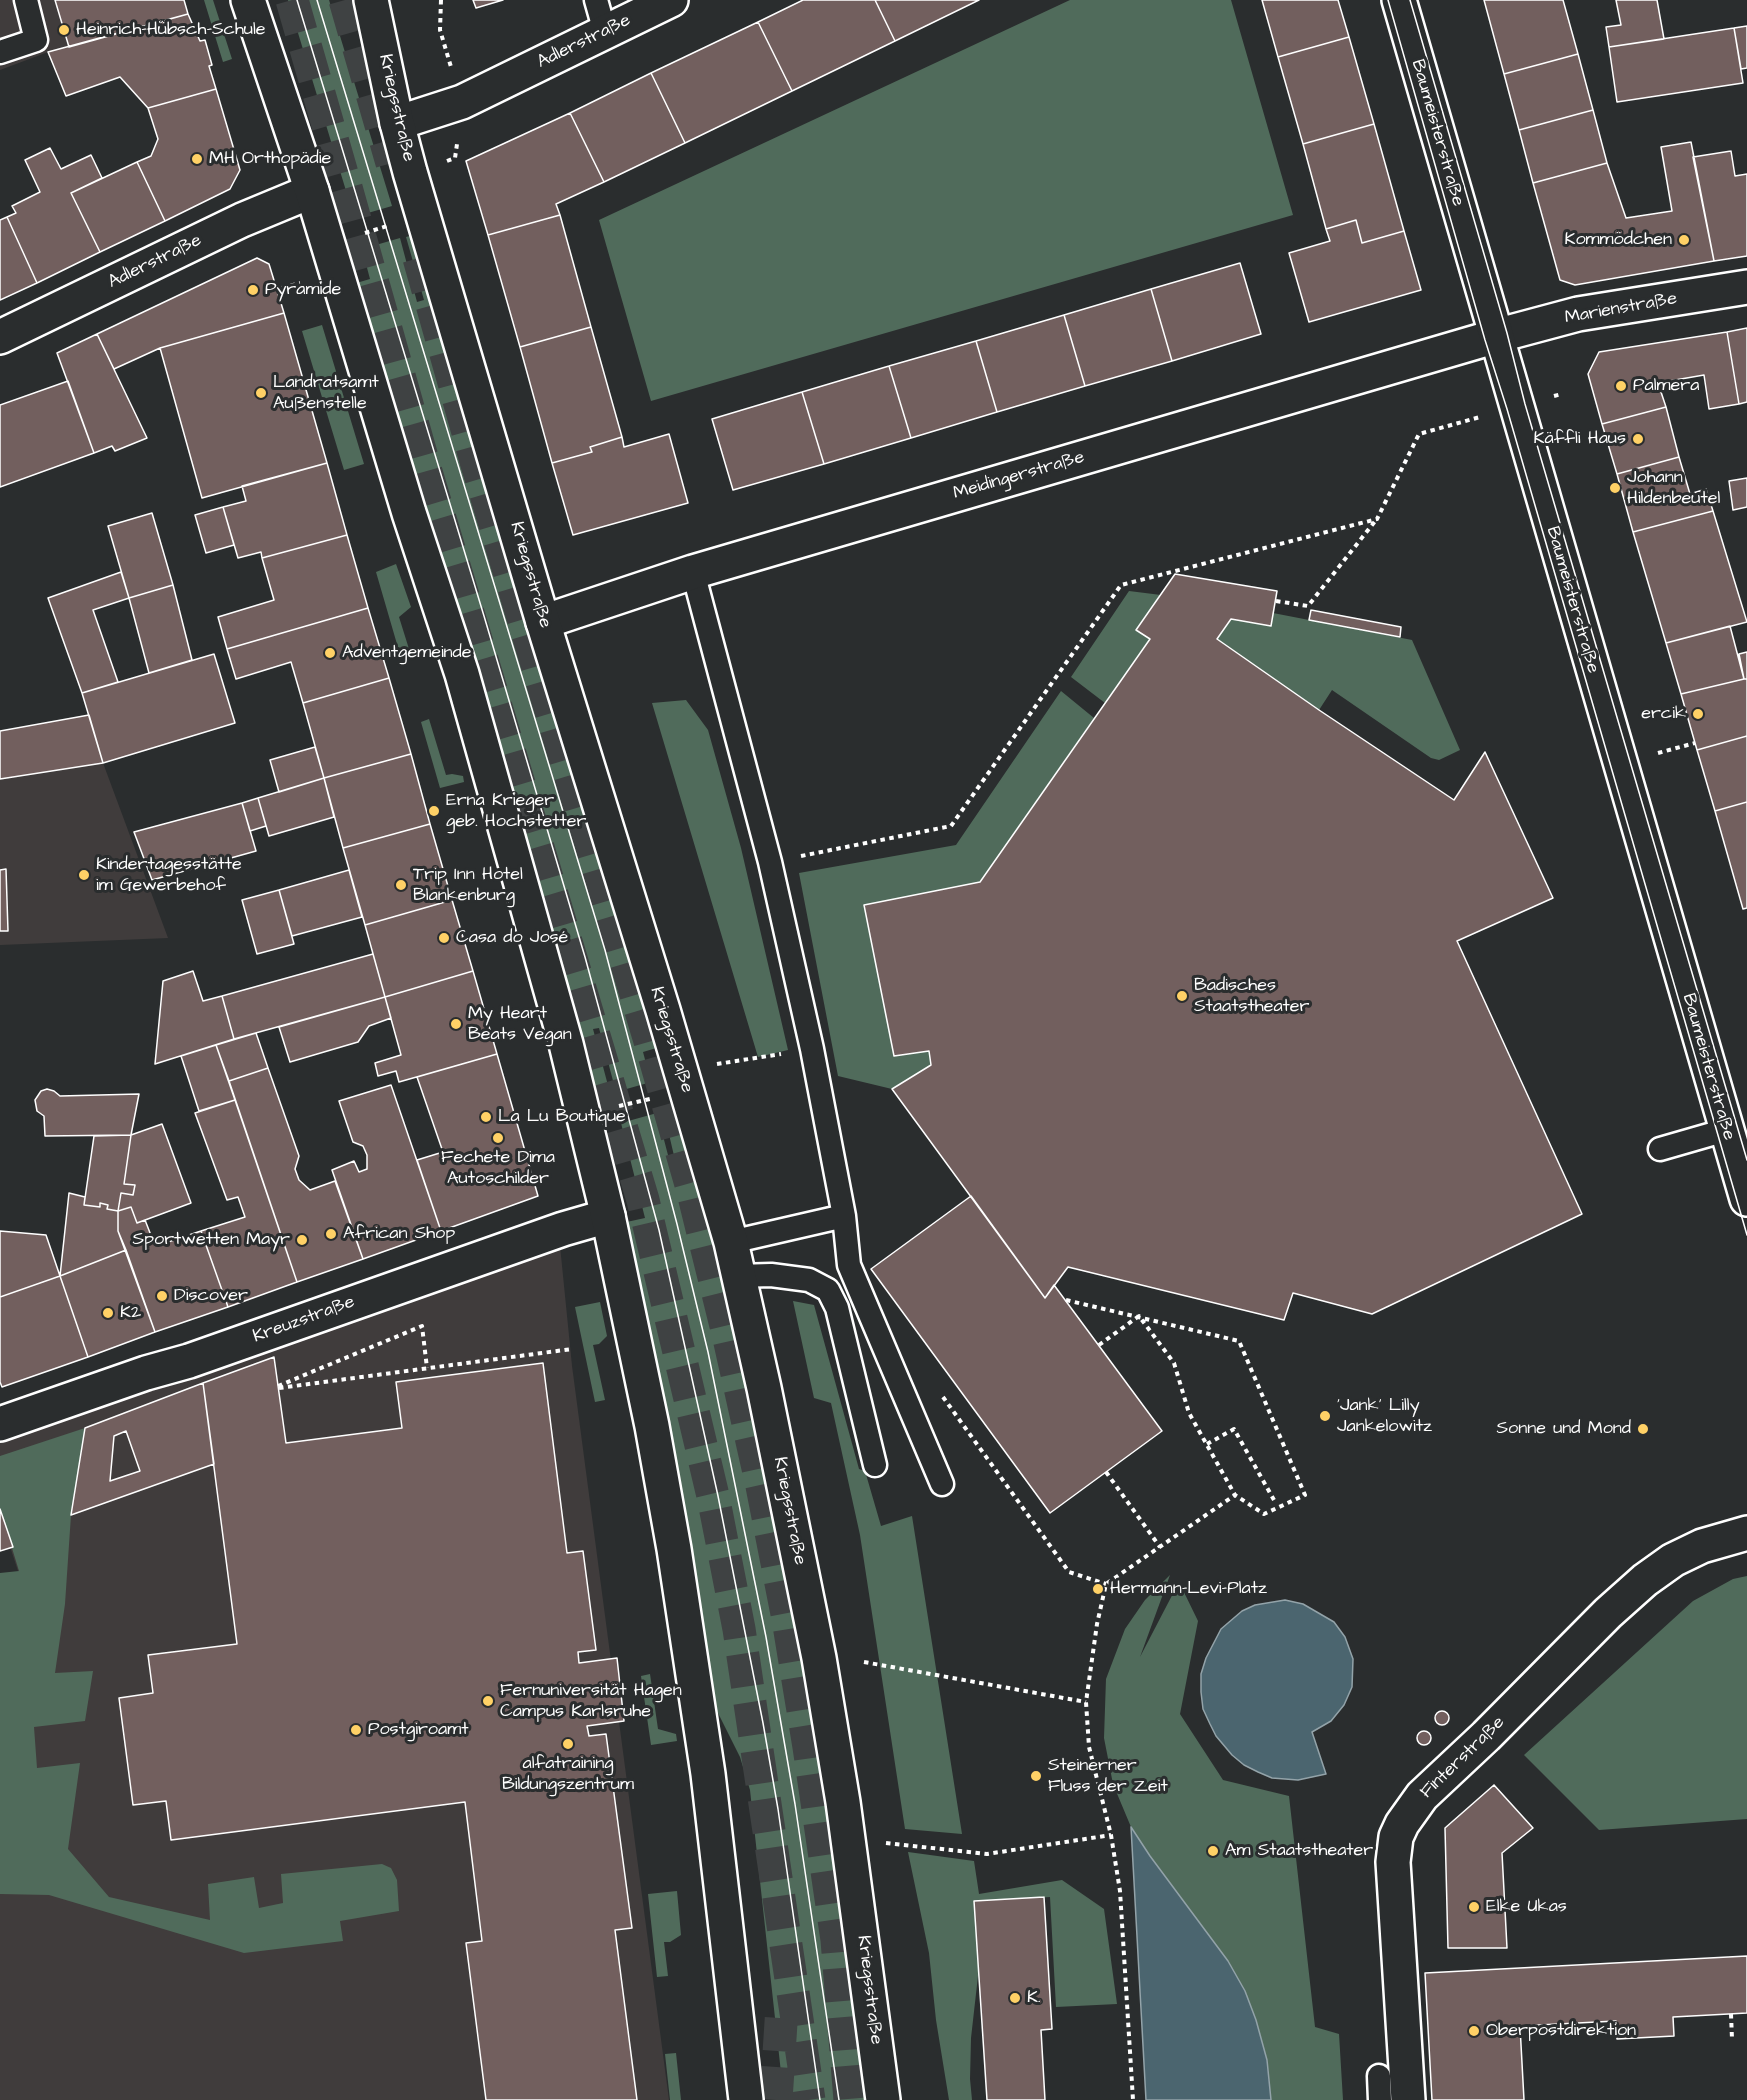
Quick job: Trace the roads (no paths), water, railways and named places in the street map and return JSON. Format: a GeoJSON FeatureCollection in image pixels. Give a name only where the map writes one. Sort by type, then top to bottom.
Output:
{"type":"FeatureCollection","features":[{"type":"Feature","properties":{"kind":"street"},"geometry":{"type":"LineString","coordinates":[[248,0],[312,191],[409,513],[462,674],[560,1021],[609,1216],[650,1415],[677,1572],[708,1774],[746,2100]]}},
{"type":"Feature","properties":{"kind":"street","name":"Kriegsstraße"},"geometry":{"type":"LineString","coordinates":[[372,0],[397,123],[543,622],[677,1059],[730,1242],[766,1398],[819,1658],[846,1825],[883,2100]]}},
{"type":"Feature","properties":{"kind":"street","name":"Adlerstraße"},"geometry":{"type":"LineString","coordinates":[[397,123],[462,102],[671,0]]}},
{"type":"Feature","properties":{"kind":"street","name":"Baumeisterstraße"},"geometry":{"type":"LineString","coordinates":[[1399,0],[1747,1199]]}},
{"type":"Feature","properties":{"kind":"street","name":"Adlerstraße"},"geometry":{"type":"LineString","coordinates":[[0,337],[242,220],[312,191]]}},
{"type":"Feature","properties":{"kind":"street","name":"Marienstraße"},"geometry":{"type":"LineString","coordinates":[[1496,337],[1578,314],[1747,287]]}},
{"type":"Feature","properties":{"kind":"street","name":"Meidingerstraße"},"geometry":{"type":"LineString","coordinates":[[543,622],[693,572],[1496,337]]}},
{"type":"Feature","properties":{"kind":"street","name":"Kreuzstraße"},"geometry":{"type":"LineString","coordinates":[[0,1424],[189,1361],[563,1229],[609,1216]]}},
{"type":"Feature","properties":{"kind":"street","name":"Finterstraße"},"geometry":{"type":"LineString","coordinates":[[1408,2100],[1394,1862],[1396,1837],[1402,1824],[1422,1796],[1486,1736],[1608,1613],[1645,1580],[1673,1560],[1702,1546],[1747,1533]]}},
{"type":"Feature","properties":{"kind":"lane"},"geometry":{"type":"LineString","coordinates":[[0,52],[36,40],[26,0]]}},
{"type":"Feature","properties":{"kind":"lane"},"geometry":{"type":"LineString","coordinates":[[596,0],[605,32]]}},
{"type":"Feature","properties":{"kind":"lane"},"geometry":{"type":"LineString","coordinates":[[693,572],[770,862],[812,1049],[844,1216],[849,1265],[942,1484]]}},
{"type":"Feature","properties":{"kind":"lane"},"geometry":{"type":"LineString","coordinates":[[1660,1149],[1726,1130]]}},
{"type":"Feature","properties":{"kind":"lane"},"geometry":{"type":"LineString","coordinates":[[730,1242],[844,1216]]}},
{"type":"Feature","properties":{"kind":"lane"},"geometry":{"type":"LineString","coordinates":[[738,1276],[771,1275],[809,1280],[828,1290],[837,1308],[875,1465]]}},
{"type":"Feature","properties":{"kind":"lane"},"geometry":{"type":"LineString","coordinates":[[1379,2076],[1380,2100]]}},
{"type":"Feature","properties":{"kind":"water"},"geometry":{"type":"Polygon","coordinates":[[[1285,1600],[1303,1604],[1334,1622],[1345,1637],[1353,1659],[1352,1687],[1344,1705],[1331,1721],[1312,1732],[1326,1774],[1298,1780],[1272,1778],[1244,1765],[1232,1755],[1216,1736],[1210,1724],[1203,1709],[1201,1692],[1201,1674],[1206,1658],[1221,1629],[1242,1611],[1255,1605],[1285,1600]]]}},
{"type":"Feature","properties":{"kind":"water"},"geometry":{"type":"Polygon","coordinates":[[[1131,1827],[1228,1961],[1245,1991],[1267,2060],[1271,2100],[1146,2100],[1131,1827]]]}},
{"type":"Feature","properties":{"kind":"tunnel"},"geometry":{"type":"LineString","coordinates":[[292,0],[427,475],[643,1200],[713,1496],[739,1629],[809,2100]]}},
{"type":"Feature","properties":{"kind":"tunnel"},"geometry":{"type":"LineString","coordinates":[[345,0],[392,163]]}},
{"type":"Feature","properties":{"kind":"tunnel"},"geometry":{"type":"LineString","coordinates":[[419,258],[476,461],[650,1041],[692,1188],[729,1338],[762,1486],[788,1619],[809,1747],[837,1940],[850,2100]]}},
{"type":"Feature","properties":{"kind":"tunnel"},"geometry":{"type":"LineString","coordinates":[[776,2100],[782,2007]]}},
{"type":"Feature","properties":{"kind":"tram line"},"geometry":{"type":"LineString","coordinates":[[297,0],[585,957],[659,1230],[718,1496],[763,1723],[778,1809],[820,2100]]}},
{"type":"Feature","properties":{"kind":"tram line"},"geometry":{"type":"LineString","coordinates":[[317,0],[605,950],[677,1224],[708,1352],[766,1637],[795,1804],[839,2100]]}},
{"type":"Feature","properties":{"kind":"tram line"},"geometry":{"type":"LineString","coordinates":[[1388,0],[1747,1235]]}},
{"type":"Feature","properties":{"kind":"tram line"},"geometry":{"type":"LineString","coordinates":[[1410,0],[1507,333],[1525,404],[1747,1160]]}},
{"type":"Feature","properties":{"kind":"place","name":"Heinrich-Hübsch-Schule"},"geometry":{"type":"Point","coordinates":[64,30]}},
{"type":"Feature","properties":{"kind":"place","name":"MH Orthopädie"},"geometry":{"type":"Point","coordinates":[197,159]}},
{"type":"Feature","properties":{"kind":"place","name":"Kommödchen"},"geometry":{"type":"Point","coordinates":[1684,240]}},
{"type":"Feature","properties":{"kind":"place","name":"Pyramide"},"geometry":{"type":"Point","coordinates":[253,290]}},
{"type":"Feature","properties":{"kind":"place","name":"Palmera"},"geometry":{"type":"Point","coordinates":[1621,386]}},
{"type":"Feature","properties":{"kind":"place","name":"Landratsamt Außenstelle"},"geometry":{"type":"Point","coordinates":[261,393]}},
{"type":"Feature","properties":{"kind":"place","name":"Käffli Haus"},"geometry":{"type":"Point","coordinates":[1638,439]}},
{"type":"Feature","properties":{"kind":"place","name":"Johann Hildenbeutel"},"geometry":{"type":"Point","coordinates":[1615,488]}},
{"type":"Feature","properties":{"kind":"place","name":"Adventgemeinde"},"geometry":{"type":"Point","coordinates":[330,653]}},
{"type":"Feature","properties":{"kind":"place","name":"ercik"},"geometry":{"type":"Point","coordinates":[1698,714]}},
{"type":"Feature","properties":{"kind":"place","name":"Erna Krieger geb. Hochstetter"},"geometry":{"type":"Point","coordinates":[434,811]}},
{"type":"Feature","properties":{"kind":"place","name":"Kindertagesstätte im Gewerbehof"},"geometry":{"type":"Point","coordinates":[84,875]}},
{"type":"Feature","properties":{"kind":"place","name":"Trip Inn Hotel Blankenburg"},"geometry":{"type":"Point","coordinates":[401,885]}},
{"type":"Feature","properties":{"kind":"place","name":"Casa do José"},"geometry":{"type":"Point","coordinates":[444,938]}},
{"type":"Feature","properties":{"kind":"place","name":"Badisches Staatstheater"},"geometry":{"type":"Point","coordinates":[1182,996]}},
{"type":"Feature","properties":{"kind":"place","name":"My Heart Beats Vegan"},"geometry":{"type":"Point","coordinates":[456,1024]}},
{"type":"Feature","properties":{"kind":"place","name":"La Lu Boutique"},"geometry":{"type":"Point","coordinates":[486,1117]}},
{"type":"Feature","properties":{"kind":"place","name":"Fechete Dima Autoschilder"},"geometry":{"type":"Point","coordinates":[498,1138]}},
{"type":"Feature","properties":{"kind":"place","name":"African Shop"},"geometry":{"type":"Point","coordinates":[331,1234]}},
{"type":"Feature","properties":{"kind":"place","name":"Sportwetten Mayr"},"geometry":{"type":"Point","coordinates":[302,1240]}},
{"type":"Feature","properties":{"kind":"place","name":"Discover"},"geometry":{"type":"Point","coordinates":[162,1296]}},
{"type":"Feature","properties":{"kind":"place","name":"K2"},"geometry":{"type":"Point","coordinates":[108,1313]}},
{"type":"Feature","properties":{"kind":"place","name":"'Jank' Lilly Jankelowitz"},"geometry":{"type":"Point","coordinates":[1325,1416]}},
{"type":"Feature","properties":{"kind":"place","name":"Sonne und Mond"},"geometry":{"type":"Point","coordinates":[1643,1429]}},
{"type":"Feature","properties":{"kind":"place","name":"Hermann-Levi-Platz"},"geometry":{"type":"Point","coordinates":[1098,1589]}},
{"type":"Feature","properties":{"kind":"place","name":"Fernuniversität Hagen Campus Karlsruhe"},"geometry":{"type":"Point","coordinates":[488,1701]}},
{"type":"Feature","properties":{"kind":"place","name":"Postgiroamt"},"geometry":{"type":"Point","coordinates":[356,1730]}},
{"type":"Feature","properties":{"kind":"place","name":"alfatraining Bildungszentrum"},"geometry":{"type":"Point","coordinates":[568,1744]}},
{"type":"Feature","properties":{"kind":"place","name":"Steinerner Fluss der Zeit"},"geometry":{"type":"Point","coordinates":[1036,1776]}},
{"type":"Feature","properties":{"kind":"place","name":"Am Staatstheater"},"geometry":{"type":"Point","coordinates":[1213,1851]}},
{"type":"Feature","properties":{"kind":"place","name":"Elke Ukas"},"geometry":{"type":"Point","coordinates":[1474,1907]}},
{"type":"Feature","properties":{"kind":"place","name":"K."},"geometry":{"type":"Point","coordinates":[1015,1998]}},
{"type":"Feature","properties":{"kind":"place","name":"Oberpostdirektion"},"geometry":{"type":"Point","coordinates":[1474,2031]}}]}
